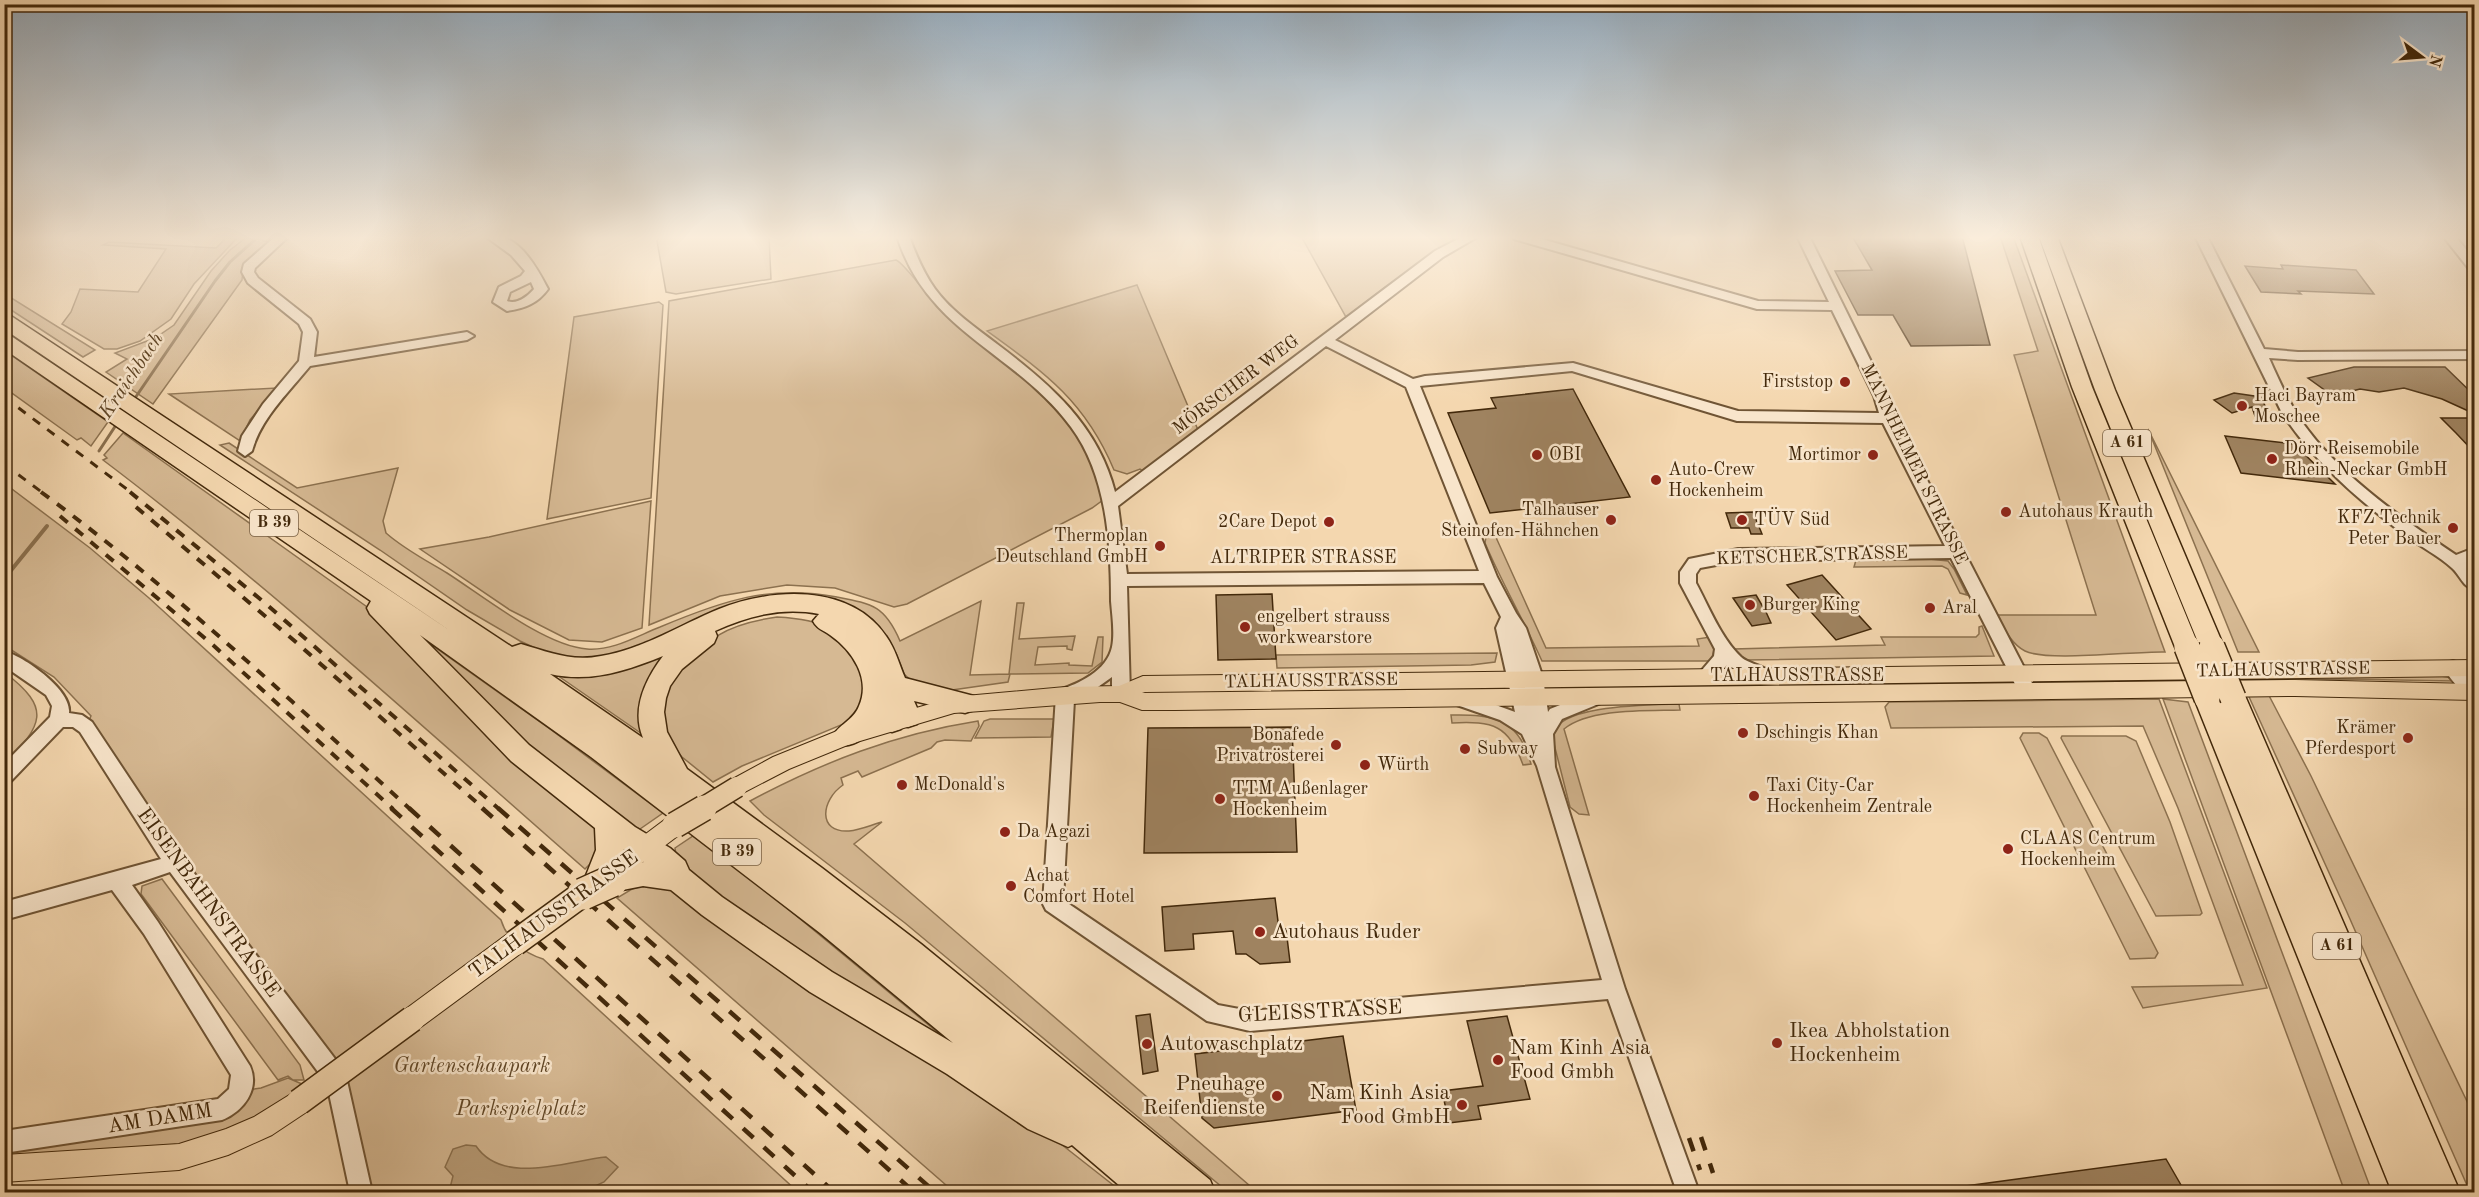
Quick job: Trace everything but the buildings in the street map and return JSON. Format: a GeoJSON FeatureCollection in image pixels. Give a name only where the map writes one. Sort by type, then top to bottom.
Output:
{"type":"FeatureCollection","features":[{"type":"Feature","properties":{"kind":"highway","name":"A 61"},"geometry":{"type":"LineString","coordinates":[[2049,292],[2082,387],[2187,647],[2220,698],[2444,1192]]}},
{"type":"Feature","properties":{"kind":"highway","name":"A 61"},"geometry":{"type":"LineString","coordinates":[[2069,292],[2105,390],[2212,647],[2220,698],[2409,1192]]}},
{"type":"Feature","properties":{"kind":"highway","name":"B 39"},"geometry":{"type":"LineString","coordinates":[[4,320],[363,583],[546,710],[749,861],[920,996],[1152,1192]]}},
{"type":"Feature","properties":{"kind":"highway","name":"B 39"},"geometry":{"type":"LineString","coordinates":[[4,340],[126,411],[461,624],[564,694],[813,878],[929,970],[1198,1192]]}},
{"type":"Feature","properties":{"kind":"highway"},"geometry":{"type":"LineString","coordinates":[[363,583],[376,604],[505,738],[609,822],[645,847]]}},
{"type":"Feature","properties":{"kind":"highway"},"geometry":{"type":"LineString","coordinates":[[461,624],[540,662],[565,668],[583,668],[602,666],[649,652],[734,611],[755,606],[801,602],[828,606],[858,622],[878,643],[885,680],[900,720]]}},
{"type":"Feature","properties":{"kind":"highway"},"geometry":{"type":"LineString","coordinates":[[677,777],[652,727],[654,697],[665,672],[686,649],[710,633],[751,616],[785,613],[814,617],[842,629],[885,680],[919,694],[950,697],[965,703]]}},
{"type":"Feature","properties":{"kind":"highway"},"geometry":{"type":"LineString","coordinates":[[844,737],[861,725],[871,711],[885,680]]}},
{"type":"Feature","properties":{"kind":"highway"},"geometry":{"type":"LineString","coordinates":[[597,886],[610,850],[609,822]]}},
{"type":"Feature","properties":{"kind":"highway","name":"B 39"},"geometry":{"type":"LineString","coordinates":[[645,847],[675,870],[678,878],[757,939],[821,982],[949,1058],[1039,1118],[1095,1142]]}},
{"type":"Feature","properties":{"kind":"highway"},"geometry":{"type":"LineString","coordinates":[[597,886],[643,874],[678,878]]}},
{"type":"Feature","properties":{"kind":"main road","name":"TALHAUSSTRASSE"},"geometry":{"type":"LineString","coordinates":[[4,1169],[179,1157],[236,1138],[263,1126],[597,886],[675,825],[737,787],[781,763],[844,737],[965,703],[1070,694],[1121,694],[1142,702],[1460,699],[1526,688],[1597,697],[2475,668]]}},
{"type":"Feature","properties":{"kind":"main road","name":"TALHAUSSTRASSE"},"geometry":{"type":"LineString","coordinates":[[1121,694],[1143,684],[1526,688],[1705,677],[1764,676],[2475,691]]}},
{"type":"Feature","properties":{"kind":"street"},"geometry":{"type":"LineString","coordinates":[[245,451],[249,436],[268,407],[306,362],[310,332],[305,322],[268,292]]}},
{"type":"Feature","properties":{"kind":"street"},"geometry":{"type":"LineString","coordinates":[[931,292],[972,332],[1042,386],[1078,426],[1097,462],[1111,503],[1118,580],[1121,694]]}},
{"type":"Feature","properties":{"kind":"street","name":"MÖRSCHER WEG"},"geometry":{"type":"LineString","coordinates":[[1111,503],[1390,292]]}},
{"type":"Feature","properties":{"kind":"street"},"geometry":{"type":"LineString","coordinates":[[1711,292],[1757,305],[1835,306]]}},
{"type":"Feature","properties":{"kind":"street","name":"MANNHEIMER STRASSE"},"geometry":{"type":"LineString","coordinates":[[1831,292],[1835,306],[1881,396],[1888,418],[2023,682]]}},
{"type":"Feature","properties":{"kind":"street"},"geometry":{"type":"LineString","coordinates":[[2229,292],[2289,413],[2321,453],[2364,493],[2428,544],[2458,564],[2475,584]]}},
{"type":"Feature","properties":{"kind":"street"},"geometry":{"type":"LineString","coordinates":[[306,362],[467,336]]}},
{"type":"Feature","properties":{"kind":"street"},"geometry":{"type":"LineString","coordinates":[[1326,341],[1412,384],[1489,577],[1509,617],[1504,628],[1526,688],[1546,767],[1615,989],[1688,1192]]}},
{"type":"Feature","properties":{"kind":"street"},"geometry":{"type":"LineString","coordinates":[[2259,353],[2298,356],[2475,355]]}},
{"type":"Feature","properties":{"kind":"street"},"geometry":{"type":"LineString","coordinates":[[1412,384],[1425,380],[1574,367],[1737,416],[1888,418]]}},
{"type":"Feature","properties":{"kind":"street","name":"KETSCHER STRASSE"},"geometry":{"type":"LineString","coordinates":[[1764,676],[1736,663],[1724,649],[1688,582],[1689,570],[1695,563],[1738,555],[1956,552]]}},
{"type":"Feature","properties":{"kind":"street"},"geometry":{"type":"LineString","coordinates":[[2458,564],[2462,558],[2475,554]]}},
{"type":"Feature","properties":{"kind":"street","name":"ALTRIPER STRASSE"},"geometry":{"type":"LineString","coordinates":[[1118,580],[1489,577]]}},
{"type":"Feature","properties":{"kind":"street"},"geometry":{"type":"LineString","coordinates":[[1070,694],[1107,672],[1120,649]]}},
{"type":"Feature","properties":{"kind":"street"},"geometry":{"type":"LineString","coordinates":[[1705,677],[1722,659],[1724,649]]}},
{"type":"Feature","properties":{"kind":"street"},"geometry":{"type":"LineString","coordinates":[[4,657],[52,690],[61,706],[59,720],[4,776]]}},
{"type":"Feature","properties":{"kind":"street"},"geometry":{"type":"LineString","coordinates":[[2453,668],[2475,691]]}},
{"type":"Feature","properties":{"kind":"street","name":"GLEISSTRASSE"},"geometry":{"type":"LineString","coordinates":[[1070,694],[1062,750],[1053,904],[1214,1014],[1250,1021],[1615,989]]}},
{"type":"Feature","properties":{"kind":"street"},"geometry":{"type":"LineString","coordinates":[[1536,731],[1556,714],[1597,697]]}},
{"type":"Feature","properties":{"kind":"street"},"geometry":{"type":"LineString","coordinates":[[1460,699],[1506,715],[1536,731]]}},
{"type":"Feature","properties":{"kind":"street","name":"EISENBAHNSTRASSE"},"geometry":{"type":"LineString","coordinates":[[59,720],[76,720],[86,727],[174,862],[337,1080],[362,1192]]}},
{"type":"Feature","properties":{"kind":"street"},"geometry":{"type":"LineString","coordinates":[[4,911],[153,871],[174,862]]}},
{"type":"Feature","properties":{"kind":"street","name":"AM DAMM"},"geometry":{"type":"LineString","coordinates":[[4,1142],[222,1109],[236,1100],[241,1091],[242,1073],[151,927],[117,881]]}},
{"type":"Feature","properties":{"kind":"green space"},"geometry":{"type":"Polygon","coordinates":[[[79,292],[189,292],[171,319],[140,341],[117,349],[104,349],[62,324],[71,312],[79,292]]]}},
{"type":"Feature","properties":{"kind":"green space"},"geometry":{"type":"Polygon","coordinates":[[[197,292],[233,292],[153,404],[106,372],[127,359],[115,353],[155,338],[174,325],[197,292]]]}},
{"type":"Feature","properties":{"kind":"green space"},"geometry":{"type":"Polygon","coordinates":[[[666,292],[690,292],[676,294],[666,292]]]}},
{"type":"Feature","properties":{"kind":"green space"},"geometry":{"type":"Polygon","coordinates":[[[720,292],[925,292],[944,314],[1013,366],[1057,409],[1081,442],[1098,480],[1103,500],[1092,508],[907,604],[894,607],[835,588],[787,585],[720,596],[649,625],[669,301],[720,292]]]}},
{"type":"Feature","properties":{"kind":"green space"},"geometry":{"type":"Polygon","coordinates":[[[1115,292],[1140,292],[1198,430],[1144,472],[1140,469],[1127,474],[1114,470],[1090,425],[1061,390],[987,331],[1115,292]]]}},
{"type":"Feature","properties":{"kind":"green space"},"geometry":{"type":"Polygon","coordinates":[[[1332,292],[1379,292],[1346,317],[1332,292]]]}},
{"type":"Feature","properties":{"kind":"green space"},"geometry":{"type":"Polygon","coordinates":[[[2018,292],[2033,292],[2165,652],[2071,656],[2036,654],[2025,651],[2016,644],[1997,615],[2096,615],[2014,355],[2038,351],[2018,292]]]}},
{"type":"Feature","properties":{"kind":"green space"},"geometry":{"type":"Polygon","coordinates":[[[4,294],[95,350],[83,357],[5,306],[4,294]]]}},
{"type":"Feature","properties":{"kind":"green space"},"geometry":{"type":"Polygon","coordinates":[[[659,302],[663,305],[651,498],[547,519],[574,317],[659,302]]]}},
{"type":"Feature","properties":{"kind":"green space"},"geometry":{"type":"Polygon","coordinates":[[[5,351],[108,422],[91,446],[81,438],[77,440],[5,388],[5,351]]]}},
{"type":"Feature","properties":{"kind":"green space"},"geometry":{"type":"Polygon","coordinates":[[[276,388],[250,420],[240,441],[169,394],[276,388]]]}},
{"type":"Feature","properties":{"kind":"green space"},"geometry":{"type":"Polygon","coordinates":[[[2148,429],[2259,652],[2238,652],[2148,429]]]}},
{"type":"Feature","properties":{"kind":"green space"},"geometry":{"type":"Polygon","coordinates":[[[123,433],[377,614],[602,833],[592,862],[585,869],[288,609],[103,460],[107,458],[104,455],[123,433]]]}},
{"type":"Feature","properties":{"kind":"green space"},"geometry":{"type":"Polygon","coordinates":[[[229,443],[297,488],[398,468],[383,521],[386,533],[408,550],[534,630],[570,646],[587,649],[606,648],[704,610],[747,597],[813,593],[860,602],[876,608],[889,620],[900,641],[981,601],[970,675],[1009,674],[1017,603],[1024,603],[1019,639],[1075,636],[1072,650],[1067,649],[1067,646],[1038,647],[1035,665],[1069,663],[1069,665],[1092,666],[1098,637],[1103,637],[1102,662],[1088,673],[1010,674],[1008,682],[945,691],[914,683],[904,674],[896,653],[878,628],[788,596],[618,657],[563,661],[520,641],[467,610],[220,445],[229,443]]]}},
{"type":"Feature","properties":{"kind":"green space","name":"Gartenschaupark"},"geometry":{"type":"Polygon","coordinates":[[[4,483],[90,548],[149,598],[501,920],[507,934],[517,945],[543,959],[798,1192],[372,1192],[344,1075],[86,727],[91,716],[54,677],[5,646],[4,483]]]}},
{"type":"Feature","properties":{"kind":"green space"},"geometry":{"type":"Polygon","coordinates":[[[651,501],[642,628],[602,642],[569,640],[510,610],[420,549],[489,537],[651,501]]]}},
{"type":"Feature","properties":{"kind":"green space"},"geometry":{"type":"Polygon","coordinates":[[[1494,533],[1546,648],[1699,646],[1697,639],[1710,637],[1714,649],[1710,661],[1542,661],[1485,543],[1486,537],[1494,533]]]}},
{"type":"Feature","properties":{"kind":"green space"},"geometry":{"type":"Polygon","coordinates":[[[1856,560],[1948,561],[1967,595],[1960,593],[1948,569],[1942,566],[1854,567],[1856,560]]]}},
{"type":"Feature","properties":{"kind":"green space"},"geometry":{"type":"Polygon","coordinates":[[[774,606],[812,608],[828,612],[854,627],[874,654],[895,702],[892,703],[870,653],[849,628],[820,613],[786,608],[750,613],[715,625],[684,645],[661,670],[648,701],[648,735],[645,736],[554,673],[592,672],[622,666],[656,653],[727,617],[774,606]]]}},
{"type":"Feature","properties":{"kind":"green space"},"geometry":{"type":"Polygon","coordinates":[[[777,617],[812,621],[823,625],[840,639],[867,677],[858,718],[742,766],[713,782],[682,757],[665,739],[662,689],[711,640],[738,626],[777,617]]]}},
{"type":"Feature","properties":{"kind":"green space"},"geometry":{"type":"Polygon","coordinates":[[[1982,626],[1994,656],[1746,660],[1734,649],[1885,645],[1881,637],[1976,637],[1979,634],[1979,627],[1982,626]]]}},
{"type":"Feature","properties":{"kind":"green space"},"geometry":{"type":"Polygon","coordinates":[[[426,641],[663,813],[640,829],[631,826],[519,740],[426,641]]]}},
{"type":"Feature","properties":{"kind":"green space"},"geometry":{"type":"Polygon","coordinates":[[[1497,653],[1495,662],[1471,665],[1277,668],[1276,655],[1497,653]]]}},
{"type":"Feature","properties":{"kind":"green space"},"geometry":{"type":"Polygon","coordinates":[[[4,672],[30,696],[36,707],[37,717],[34,728],[5,764],[4,672]]]}},
{"type":"Feature","properties":{"kind":"green space"},"geometry":{"type":"Polygon","coordinates":[[[2430,674],[2452,678],[2454,681],[2340,679],[2244,684],[2242,678],[2430,674]]]}},
{"type":"Feature","properties":{"kind":"green space"},"geometry":{"type":"Polygon","coordinates":[[[1937,681],[1926,686],[1561,688],[1937,681]]]}},
{"type":"Feature","properties":{"kind":"green space"},"geometry":{"type":"Polygon","coordinates":[[[2245,688],[2265,688],[2311,776],[2474,1116],[2474,1192],[2470,1192],[2245,688]]]}},
{"type":"Feature","properties":{"kind":"green space"},"geometry":{"type":"Polygon","coordinates":[[[2159,699],[2267,988],[2143,1008],[2132,987],[2243,985],[2178,808],[2143,726],[1891,728],[1885,707],[1889,702],[2159,699]]]}},
{"type":"Feature","properties":{"kind":"green space"},"geometry":{"type":"Polygon","coordinates":[[[2163,699],[2188,702],[2372,1192],[2345,1192],[2163,699]]]}},
{"type":"Feature","properties":{"kind":"green space"},"geometry":{"type":"Polygon","coordinates":[[[1679,704],[1680,710],[1619,712],[1588,717],[1564,729],[1589,815],[1579,814],[1570,807],[1552,736],[1558,725],[1587,712],[1607,708],[1679,704]]]}},
{"type":"Feature","properties":{"kind":"green space"},"geometry":{"type":"Polygon","coordinates":[[[1451,715],[1480,716],[1503,722],[1519,737],[1531,764],[1523,765],[1512,741],[1498,728],[1478,723],[1452,723],[1451,715]]]}},
{"type":"Feature","properties":{"kind":"green space"},"geometry":{"type":"Polygon","coordinates":[[[990,719],[1054,719],[1051,737],[975,738],[984,721],[990,719]]]}},
{"type":"Feature","properties":{"kind":"green space"},"geometry":{"type":"Polygon","coordinates":[[[978,721],[979,726],[971,741],[937,742],[931,748],[862,777],[858,771],[841,778],[843,785],[830,799],[827,807],[827,821],[831,827],[849,831],[882,822],[854,844],[1257,1192],[1228,1192],[905,923],[764,815],[750,801],[805,774],[860,751],[918,734],[978,721]]]}},
{"type":"Feature","properties":{"kind":"green space"},"geometry":{"type":"Polygon","coordinates":[[[2023,733],[2039,733],[2047,738],[2158,953],[2155,958],[2130,959],[2020,738],[2023,733]]]}},
{"type":"Feature","properties":{"kind":"green space"},"geometry":{"type":"Polygon","coordinates":[[[2062,736],[2126,736],[2136,741],[2170,822],[2202,913],[2200,915],[2156,916],[2061,738],[2062,736]]]}},
{"type":"Feature","properties":{"kind":"green space"},"geometry":{"type":"Polygon","coordinates":[[[693,836],[758,884],[954,1046],[827,975],[687,872],[676,855],[675,848],[693,836]]]}},
{"type":"Feature","properties":{"kind":"green space"},"geometry":{"type":"Polygon","coordinates":[[[162,879],[300,1065],[304,1080],[293,1080],[288,1076],[278,1080],[141,894],[142,886],[162,879]]]}},
{"type":"Feature","properties":{"kind":"green space"},"geometry":{"type":"Polygon","coordinates":[[[652,883],[669,887],[1052,1137],[1122,1192],[954,1192],[617,898],[632,889],[652,883]]]}},
{"type":"Feature","properties":{"kind":"green space"},"geometry":{"type":"Polygon","coordinates":[[[288,1078],[302,1084],[299,1102],[228,1142],[5,1169],[5,1142],[222,1109],[241,1091],[261,1088],[288,1078]]]}},
{"type":"Feature","properties":{"kind":"shaded area"},"geometry":{"type":"Polygon","coordinates":[[[466,1145],[476,1146],[488,1158],[502,1165],[519,1168],[555,1166],[606,1157],[618,1167],[604,1182],[582,1192],[449,1192],[453,1176],[445,1167],[453,1149],[466,1145]]]}},
{"type":"Feature","properties":{"kind":"waterway","name":"Kraichbach"},"geometry":{"type":"LineString","coordinates":[[133,401],[208,292]]}},
{"type":"Feature","properties":{"kind":"waterway","name":"Kraichbach"},"geometry":{"type":"LineString","coordinates":[[99,451],[118,422]]}},
{"type":"Feature","properties":{"kind":"waterway","name":"Kraichbach"},"geometry":{"type":"LineString","coordinates":[[4,579],[47,526]]}},
{"type":"Feature","properties":{"kind":"railway"},"geometry":{"type":"LineString","coordinates":[[4,397],[132,493]]}},
{"type":"Feature","properties":{"kind":"railway"},"geometry":{"type":"LineString","coordinates":[[4,464],[43,493]]}},
{"type":"Feature","properties":{"kind":"railway"},"geometry":{"type":"LineString","coordinates":[[41,492],[184,606],[410,809]]}},
{"type":"Feature","properties":{"kind":"railway"},"geometry":{"type":"LineString","coordinates":[[130,492],[265,603],[499,809]]}},
{"type":"Feature","properties":{"kind":"railway"},"geometry":{"type":"LineString","coordinates":[[136,507],[297,643],[484,809]]}},
{"type":"Feature","properties":{"kind":"railway"},"geometry":{"type":"LineString","coordinates":[[60,516],[213,645],[393,809]]}},
{"type":"Feature","properties":{"kind":"railway"},"geometry":{"type":"LineString","coordinates":[[391,808],[813,1192]]}},
{"type":"Feature","properties":{"kind":"railway"},"geometry":{"type":"LineString","coordinates":[[409,808],[834,1192]]}},
{"type":"Feature","properties":{"kind":"railway"},"geometry":{"type":"LineString","coordinates":[[482,808],[914,1192]]}},
{"type":"Feature","properties":{"kind":"railway"},"geometry":{"type":"LineString","coordinates":[[498,808],[935,1192]]}},
{"type":"Feature","properties":{"kind":"railway"},"geometry":{"type":"LineString","coordinates":[[1701,1137],[1713,1173]]}},
{"type":"Feature","properties":{"kind":"railway"},"geometry":{"type":"LineString","coordinates":[[1689,1138],[1700,1170]]}},
{"type":"Feature","properties":{"kind":"place","name":"Firststop"},"geometry":{"type":"Point","coordinates":[1845,382]}},
{"type":"Feature","properties":{"kind":"place","name":"Haci Bayram Moschee"},"geometry":{"type":"Point","coordinates":[2242,406]}},
{"type":"Feature","properties":{"kind":"place","name":"OBI"},"geometry":{"type":"Point","coordinates":[1537,455]}},
{"type":"Feature","properties":{"kind":"place","name":"Mortimor"},"geometry":{"type":"Point","coordinates":[1873,455]}},
{"type":"Feature","properties":{"kind":"place","name":"Dörr Reisemobile Rhein-Neckar GmbH"},"geometry":{"type":"Point","coordinates":[2272,459]}},
{"type":"Feature","properties":{"kind":"place","name":"Auto-Crew Hockenheim"},"geometry":{"type":"Point","coordinates":[1656,480]}},
{"type":"Feature","properties":{"kind":"place","name":"Autohaus Krauth"},"geometry":{"type":"Point","coordinates":[2006,512]}},
{"type":"Feature","properties":{"kind":"place","name":"Talhauser Steinofen-Hähnchen"},"geometry":{"type":"Point","coordinates":[1611,520]}},
{"type":"Feature","properties":{"kind":"place","name":"TÜV Süd"},"geometry":{"type":"Point","coordinates":[1742,520]}},
{"type":"Feature","properties":{"kind":"place","name":"2Care Depot"},"geometry":{"type":"Point","coordinates":[1329,522]}},
{"type":"Feature","properties":{"kind":"place","name":"KFZ Technik Peter Bauer"},"geometry":{"type":"Point","coordinates":[2453,528]}},
{"type":"Feature","properties":{"kind":"place","name":"Thermoplan Deutschland GmbH"},"geometry":{"type":"Point","coordinates":[1160,546]}},
{"type":"Feature","properties":{"kind":"place","name":"Burger King"},"geometry":{"type":"Point","coordinates":[1750,605]}},
{"type":"Feature","properties":{"kind":"place","name":"Aral"},"geometry":{"type":"Point","coordinates":[1930,608]}},
{"type":"Feature","properties":{"kind":"place","name":"engelbert strauss workwearstore"},"geometry":{"type":"Point","coordinates":[1245,627]}},
{"type":"Feature","properties":{"kind":"place","name":"Dschingis Khan"},"geometry":{"type":"Point","coordinates":[1743,733]}},
{"type":"Feature","properties":{"kind":"place","name":"Krämer Pferdesport"},"geometry":{"type":"Point","coordinates":[2408,738]}},
{"type":"Feature","properties":{"kind":"place","name":"Bonafede Privatrösterei"},"geometry":{"type":"Point","coordinates":[1336,745]}},
{"type":"Feature","properties":{"kind":"place","name":"Subway"},"geometry":{"type":"Point","coordinates":[1465,749]}},
{"type":"Feature","properties":{"kind":"place","name":"Würth"},"geometry":{"type":"Point","coordinates":[1365,765]}},
{"type":"Feature","properties":{"kind":"place","name":"McDonald's"},"geometry":{"type":"Point","coordinates":[902,785]}},
{"type":"Feature","properties":{"kind":"place","name":"Taxi City-Car Hockenheim Zentrale"},"geometry":{"type":"Point","coordinates":[1754,796]}},
{"type":"Feature","properties":{"kind":"place","name":"TTM Außenlager Hockenheim"},"geometry":{"type":"Point","coordinates":[1220,799]}},
{"type":"Feature","properties":{"kind":"place","name":"Da Agazi"},"geometry":{"type":"Point","coordinates":[1005,832]}},
{"type":"Feature","properties":{"kind":"place","name":"CLAAS Centrum Hockenheim"},"geometry":{"type":"Point","coordinates":[2008,849]}},
{"type":"Feature","properties":{"kind":"place","name":"Achat Comfort Hotel"},"geometry":{"type":"Point","coordinates":[1011,886]}},
{"type":"Feature","properties":{"kind":"place","name":"Autohaus Ruder"},"geometry":{"type":"Point","coordinates":[1260,932]}},
{"type":"Feature","properties":{"kind":"place","name":"Ikea Abholstation Hockenheim"},"geometry":{"type":"Point","coordinates":[1777,1043]}},
{"type":"Feature","properties":{"kind":"place","name":"Autowaschplatz"},"geometry":{"type":"Point","coordinates":[1147,1044]}},
{"type":"Feature","properties":{"kind":"place","name":"Nam Kinh Asia Food Gmbh"},"geometry":{"type":"Point","coordinates":[1498,1060]}},
{"type":"Feature","properties":{"kind":"place","name":"Pneuhage Reifendienste"},"geometry":{"type":"Point","coordinates":[1277,1096]}},
{"type":"Feature","properties":{"kind":"place","name":"Nam Kinh Asia Food GmbH"},"geometry":{"type":"Point","coordinates":[1462,1105]}},
{"type":"Feature","properties":{"kind":"park label","name":"Parkspielplatz"},"geometry":{"type":"Point","coordinates":[521,1109]}}]}
